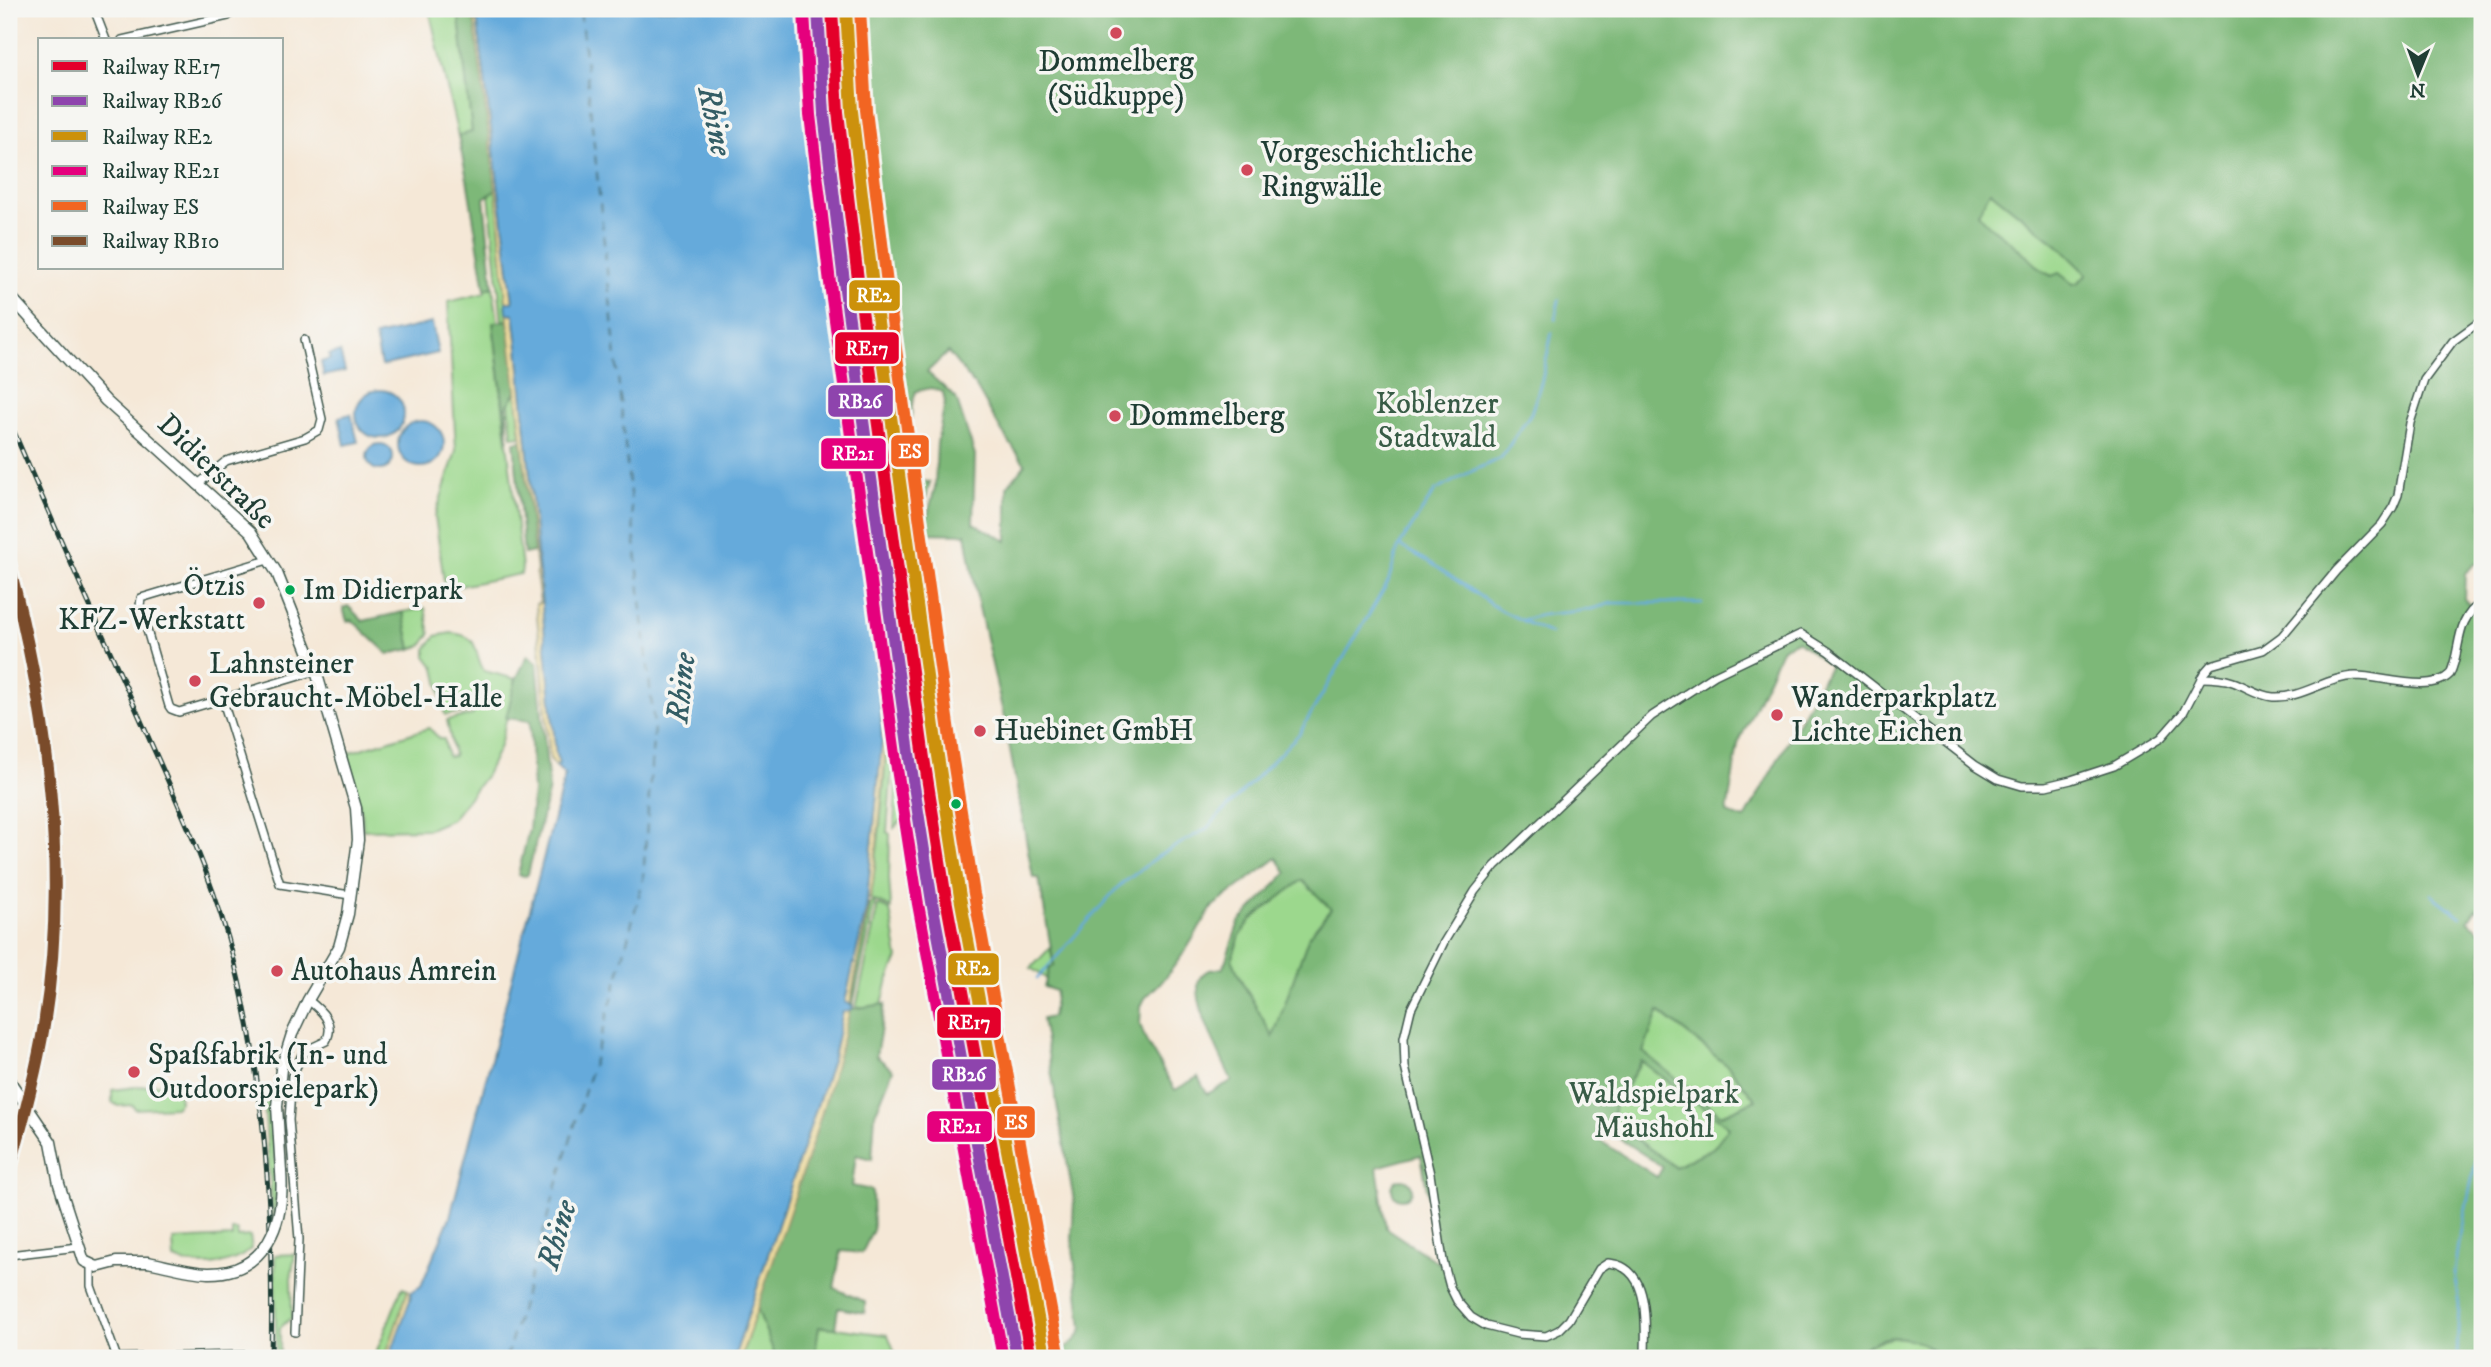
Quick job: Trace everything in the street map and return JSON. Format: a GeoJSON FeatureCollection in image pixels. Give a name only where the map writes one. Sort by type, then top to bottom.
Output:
{"type":"FeatureCollection","features":[{"type":"Feature","properties":{"kind":"main road"},"geometry":{"type":"LineString","coordinates":[[845,9],[846,102],[854,167],[883,373],[923,615],[960,892],[1047,1358]]}},
{"type":"Feature","properties":{"kind":"street"},"geometry":{"type":"LineString","coordinates":[[94,9],[105,38]]}},
{"type":"Feature","properties":{"kind":"street"},"geometry":{"type":"LineString","coordinates":[[130,38],[227,12]]}},
{"type":"Feature","properties":{"kind":"street","name":"Didierstraße"},"geometry":{"type":"LineString","coordinates":[[9,295],[106,401],[251,532],[285,592],[316,671],[356,808],[358,839],[348,914],[339,947],[308,1000],[292,1034],[281,1069],[277,1106],[281,1209],[274,1233],[262,1250],[246,1264],[235,1269],[210,1273],[132,1261],[91,1266]]}},
{"type":"Feature","properties":{"kind":"street"},"geometry":{"type":"LineString","coordinates":[[1645,1358],[1641,1289],[1630,1272],[1620,1266],[1608,1263],[1599,1269],[1569,1320],[1559,1330],[1543,1336],[1518,1334],[1486,1325],[1464,1311],[1450,1287],[1441,1250],[1430,1174],[1405,1070],[1403,1041],[1416,998],[1444,942],[1485,878],[1649,719],[1716,675],[1800,634],[1806,635],[1828,651],[1981,769],[2006,783],[2046,786],[2114,766],[2156,742],[2183,713],[2207,668],[2217,662],[2259,651],[2276,642],[2336,571],[2386,518],[2398,495],[2410,423],[2420,387],[2453,341],[2482,320]]}},
{"type":"Feature","properties":{"kind":"street"},"geometry":{"type":"LineString","coordinates":[[197,485],[226,461],[305,438],[319,430],[322,419],[304,340]]}},
{"type":"Feature","properties":{"kind":"street"},"geometry":{"type":"LineString","coordinates":[[268,559],[143,597],[140,601],[171,709],[178,712],[316,671]]}},
{"type":"Feature","properties":{"kind":"street"},"geometry":{"type":"LineString","coordinates":[[2201,678],[2232,681],[2262,695],[2277,697],[2290,696],[2325,682],[2356,676],[2434,684],[2450,674],[2463,626],[2476,606],[2482,602]]}},
{"type":"Feature","properties":{"kind":"street"},"geometry":{"type":"LineString","coordinates":[[222,698],[280,884],[350,895]]}},
{"type":"Feature","properties":{"kind":"street"},"geometry":{"type":"LineString","coordinates":[[295,1332],[299,1239],[289,1120],[292,1076],[302,1055],[326,1041],[330,1028],[320,1009],[308,1000]]}},
{"type":"Feature","properties":{"kind":"street"},"geometry":{"type":"LineString","coordinates":[[9,1080],[51,1142],[59,1184],[78,1247],[84,1261],[91,1266],[90,1286],[116,1357]]}},
{"type":"Feature","properties":{"kind":"street"},"geometry":{"type":"LineString","coordinates":[[9,1255],[78,1247]]}},
{"type":"Feature","properties":{"kind":"street"},"geometry":{"type":"LineString","coordinates":[[104,1358],[246,1355]]}},
{"type":"Feature","properties":{"kind":"green space"},"geometry":{"type":"Polygon","coordinates":[[[429,9],[458,9],[472,132],[458,136],[429,9]]]}},
{"type":"Feature","properties":{"kind":"green space"},"geometry":{"type":"Polygon","coordinates":[[[458,9],[473,9],[496,190],[484,198],[493,287],[485,289],[458,136],[472,132],[458,9]]]}},
{"type":"Feature","properties":{"kind":"green space"},"geometry":{"type":"Polygon","coordinates":[[[812,9],[817,9],[826,162],[855,373],[862,465],[892,670],[894,742],[887,832],[890,834],[891,908],[870,899],[885,778],[886,686],[884,656],[877,657],[876,650],[882,647],[879,622],[871,614],[868,589],[872,588],[866,526],[860,519],[864,517],[854,442],[846,440],[845,429],[854,428],[845,400],[850,391],[823,168],[812,9]]]}},
{"type":"Feature","properties":{"kind":"green space","name":"Koblenzer Stadtwald"},"geometry":{"type":"Polygon","coordinates":[[[853,9],[1171,9],[1173,16],[1185,14],[1188,9],[2482,9],[2482,564],[2475,564],[2465,573],[2464,599],[2472,606],[2482,599],[2482,913],[2476,909],[2468,921],[2482,932],[2482,1358],[1941,1358],[1920,1343],[1896,1337],[1873,1342],[1852,1358],[1056,1358],[1078,1337],[1082,1328],[1072,1239],[1074,1201],[1042,1019],[1052,1017],[1056,991],[1044,987],[1049,969],[1054,966],[1039,878],[1033,878],[1005,722],[978,603],[966,534],[923,533],[935,487],[937,443],[945,403],[943,392],[931,388],[916,391],[910,432],[905,431],[900,379],[891,382],[870,242],[859,149],[853,9]],[[1990,191],[1978,213],[2047,274],[2052,276],[2059,273],[2073,284],[2087,274],[2058,245],[1990,191]],[[948,352],[927,372],[956,398],[975,455],[973,523],[1007,541],[1007,487],[1025,464],[1002,432],[977,388],[948,352]],[[1797,641],[1782,648],[1738,744],[1727,813],[1745,819],[1830,665],[1797,641]],[[1277,858],[1213,906],[1166,977],[1145,998],[1141,1006],[1140,1024],[1146,1041],[1175,1090],[1198,1077],[1207,1094],[1232,1081],[1202,1011],[1198,984],[1206,972],[1223,968],[1239,922],[1287,873],[1277,858]],[[1302,880],[1251,920],[1240,936],[1232,959],[1273,1037],[1309,936],[1331,909],[1302,880]],[[1659,1011],[1643,1052],[1721,1115],[1756,1100],[1729,1067],[1659,1011]],[[1641,1061],[1614,1108],[1613,1122],[1675,1167],[1713,1148],[1729,1127],[1641,1061]],[[1606,1130],[1599,1140],[1657,1177],[1663,1167],[1606,1130]],[[1421,1155],[1377,1167],[1386,1228],[1440,1264],[1421,1155]]]}},
{"type":"Feature","properties":{"kind":"green space"},"geometry":{"type":"Polygon","coordinates":[[[843,111],[947,848],[973,998],[951,879],[866,317],[843,111]]]}},
{"type":"Feature","properties":{"kind":"green space"},"geometry":{"type":"Polygon","coordinates":[[[496,190],[508,320],[502,322],[489,194],[496,190]]]}},
{"type":"Feature","properties":{"kind":"green space"},"geometry":{"type":"Polygon","coordinates":[[[1990,191],[2058,245],[2087,273],[2078,283],[2073,284],[2045,273],[2021,250],[1994,232],[1978,213],[1990,191]]]}},
{"type":"Feature","properties":{"kind":"green space"},"geometry":{"type":"Polygon","coordinates":[[[493,287],[498,322],[493,323],[522,568],[521,574],[445,589],[435,516],[456,451],[448,302],[485,293],[485,289],[493,287]]]}},
{"type":"Feature","properties":{"kind":"green space"},"geometry":{"type":"Polygon","coordinates":[[[508,320],[517,391],[507,406],[508,440],[493,323],[508,320]]]}},
{"type":"Feature","properties":{"kind":"green space"},"geometry":{"type":"Polygon","coordinates":[[[900,379],[905,431],[913,432],[914,507],[917,514],[922,515],[917,524],[913,525],[891,382],[900,379]]]}},
{"type":"Feature","properties":{"kind":"green space"},"geometry":{"type":"Polygon","coordinates":[[[517,391],[521,436],[512,437],[509,403],[517,391]]]}},
{"type":"Feature","properties":{"kind":"green space"},"geometry":{"type":"Polygon","coordinates":[[[522,441],[534,552],[524,554],[514,442],[522,441]]]}},
{"type":"Feature","properties":{"kind":"green space"},"geometry":{"type":"Polygon","coordinates":[[[912,481],[930,482],[922,515],[918,514],[914,507],[912,481]]]}},
{"type":"Feature","properties":{"kind":"green space"},"geometry":{"type":"Polygon","coordinates":[[[348,606],[363,621],[403,612],[411,649],[388,654],[352,620],[347,621],[343,608],[348,606]]]}},
{"type":"Feature","properties":{"kind":"green space"},"geometry":{"type":"Polygon","coordinates":[[[425,608],[430,634],[422,646],[411,649],[403,612],[425,608]]]}},
{"type":"Feature","properties":{"kind":"green space"},"geometry":{"type":"Polygon","coordinates":[[[451,633],[468,637],[472,641],[484,671],[516,679],[500,746],[486,775],[452,819],[429,829],[363,830],[362,814],[345,754],[429,728],[440,739],[444,739],[448,757],[454,756],[447,720],[473,715],[474,711],[445,715],[435,668],[426,656],[426,649],[436,636],[451,633]]]}},
{"type":"Feature","properties":{"kind":"green space"},"geometry":{"type":"Polygon","coordinates":[[[528,655],[537,663],[549,789],[526,876],[518,875],[529,829],[533,792],[530,721],[506,718],[516,679],[528,655]]]}},
{"type":"Feature","properties":{"kind":"green space"},"geometry":{"type":"Polygon","coordinates":[[[895,663],[916,807],[894,828],[898,729],[895,663]]]}},
{"type":"Feature","properties":{"kind":"green space"},"geometry":{"type":"Polygon","coordinates":[[[1302,880],[1331,909],[1309,936],[1273,1038],[1231,959],[1240,936],[1251,920],[1302,880]]]}},
{"type":"Feature","properties":{"kind":"green space"},"geometry":{"type":"Polygon","coordinates":[[[871,902],[875,903],[853,1006],[851,1005],[871,902]]]}},
{"type":"Feature","properties":{"kind":"green space"},"geometry":{"type":"Polygon","coordinates":[[[878,905],[890,910],[898,958],[887,983],[882,1005],[856,1008],[878,905]]]}},
{"type":"Feature","properties":{"kind":"green space"},"geometry":{"type":"Polygon","coordinates":[[[1050,948],[1054,966],[1049,969],[1047,979],[1031,968],[1050,948]]]}},
{"type":"Feature","properties":{"kind":"green space"},"geometry":{"type":"Polygon","coordinates":[[[885,1004],[876,1056],[893,1070],[875,1114],[872,1159],[856,1155],[852,1186],[872,1190],[873,1230],[862,1253],[841,1251],[834,1288],[865,1302],[865,1313],[838,1308],[835,1328],[819,1327],[814,1358],[776,1358],[757,1308],[824,1104],[850,1009],[885,1004]]]}},
{"type":"Feature","properties":{"kind":"green space"},"geometry":{"type":"Polygon","coordinates":[[[1658,1011],[1729,1067],[1756,1100],[1721,1115],[1642,1051],[1658,1011]]]}},
{"type":"Feature","properties":{"kind":"green space","name":"Waldspielpark Mäushohl"},"geometry":{"type":"Polygon","coordinates":[[[1642,1060],[1729,1127],[1713,1148],[1675,1167],[1613,1122],[1614,1108],[1642,1060]]]}},
{"type":"Feature","properties":{"kind":"green space"},"geometry":{"type":"Polygon","coordinates":[[[184,1081],[185,1093],[179,1094],[180,1102],[175,1107],[135,1109],[133,1105],[118,1106],[112,1102],[112,1090],[184,1081]]]}},
{"type":"Feature","properties":{"kind":"green space"},"geometry":{"type":"Polygon","coordinates":[[[264,1102],[272,1102],[277,1176],[273,1219],[264,1102]]]}},
{"type":"Feature","properties":{"kind":"green space"},"geometry":{"type":"Polygon","coordinates":[[[1402,1179],[1409,1182],[1412,1189],[1409,1196],[1402,1199],[1395,1196],[1392,1189],[1395,1182],[1402,1179]]]}},
{"type":"Feature","properties":{"kind":"green space"},"geometry":{"type":"Polygon","coordinates":[[[232,1230],[237,1230],[238,1237],[250,1236],[252,1249],[234,1260],[204,1265],[174,1259],[173,1240],[232,1237],[232,1230]]]}},
{"type":"Feature","properties":{"kind":"green space"},"geometry":{"type":"Polygon","coordinates":[[[295,1254],[291,1279],[292,1317],[280,1328],[280,1358],[276,1358],[275,1255],[295,1254]]]}},
{"type":"Feature","properties":{"kind":"green space"},"geometry":{"type":"Polygon","coordinates":[[[402,1288],[408,1290],[385,1358],[374,1358],[402,1288]]]}},
{"type":"Feature","properties":{"kind":"green space"},"geometry":{"type":"Polygon","coordinates":[[[757,1308],[776,1358],[741,1358],[757,1308]]]}},
{"type":"Feature","properties":{"kind":"green space"},"geometry":{"type":"Polygon","coordinates":[[[819,1326],[888,1335],[897,1358],[814,1358],[819,1326]]]}},
{"type":"Feature","properties":{"kind":"green space"},"geometry":{"type":"Polygon","coordinates":[[[1897,1337],[1919,1341],[1941,1358],[1852,1358],[1871,1343],[1897,1337]]]}},
{"type":"Feature","properties":{"kind":"sand"},"geometry":{"type":"Polygon","coordinates":[[[473,9],[476,9],[513,303],[506,302],[496,190],[473,9]]]}},
{"type":"Feature","properties":{"kind":"sand"},"geometry":{"type":"Polygon","coordinates":[[[803,9],[812,9],[823,168],[849,376],[850,391],[845,400],[854,428],[845,429],[838,405],[844,384],[823,265],[824,247],[803,62],[803,9]]]}},
{"type":"Feature","properties":{"kind":"sand"},"geometry":{"type":"Polygon","coordinates":[[[507,313],[514,314],[518,347],[556,755],[559,763],[556,766],[550,759],[536,604],[540,603],[537,571],[507,313]]]}},
{"type":"Feature","properties":{"kind":"sand"},"geometry":{"type":"Polygon","coordinates":[[[846,440],[854,442],[864,518],[860,519],[869,543],[872,589],[868,589],[846,440]]]}},
{"type":"Feature","properties":{"kind":"sand"},"geometry":{"type":"Polygon","coordinates":[[[884,655],[884,770],[873,883],[870,899],[867,900],[882,740],[877,657],[884,655]]]}},
{"type":"Feature","properties":{"kind":"sand"},"geometry":{"type":"Polygon","coordinates":[[[869,903],[850,1005],[845,1002],[869,903]]]}},
{"type":"Feature","properties":{"kind":"sand"},"geometry":{"type":"Polygon","coordinates":[[[850,1009],[799,1185],[741,1358],[734,1358],[833,1057],[843,1011],[850,1009]]]}},
{"type":"Feature","properties":{"kind":"sand"},"geometry":{"type":"Polygon","coordinates":[[[408,1290],[411,1292],[409,1308],[403,1326],[389,1358],[385,1358],[408,1290]]]}},
{"type":"Feature","properties":{"kind":"water","name":"Rhine"},"geometry":{"type":"Polygon","coordinates":[[[476,9],[803,9],[803,62],[824,248],[823,265],[844,384],[838,405],[845,429],[879,675],[882,740],[866,910],[845,1002],[853,1006],[843,1012],[833,1057],[734,1358],[389,1358],[411,1292],[421,1286],[450,1217],[565,775],[556,766],[559,763],[556,755],[518,347],[514,314],[507,313],[506,302],[513,302],[476,9]]]}},
{"type":"Feature","properties":{"kind":"water"},"geometry":{"type":"Polygon","coordinates":[[[432,323],[438,353],[381,366],[375,336],[432,323]]]}},
{"type":"Feature","properties":{"kind":"water"},"geometry":{"type":"Polygon","coordinates":[[[340,352],[345,371],[324,376],[321,362],[330,359],[329,355],[340,352]]]}},
{"type":"Feature","properties":{"kind":"water"},"geometry":{"type":"Polygon","coordinates":[[[380,390],[397,397],[404,414],[397,431],[380,438],[363,431],[356,414],[363,397],[380,390]]]}},
{"type":"Feature","properties":{"kind":"water"},"geometry":{"type":"Polygon","coordinates":[[[351,414],[358,442],[345,445],[339,417],[351,414]]]}},
{"type":"Feature","properties":{"kind":"water"},"geometry":{"type":"Polygon","coordinates":[[[421,421],[438,427],[444,444],[438,461],[421,467],[404,461],[398,444],[404,427],[421,421]]]}},
{"type":"Feature","properties":{"kind":"water"},"geometry":{"type":"Polygon","coordinates":[[[380,444],[389,448],[393,457],[389,466],[380,470],[371,466],[367,457],[371,448],[380,444]]]}},
{"type":"Feature","properties":{"kind":"waterway"},"geometry":{"type":"LineString","coordinates":[[1555,319],[1559,300]]}},
{"type":"Feature","properties":{"kind":"waterway"},"geometry":{"type":"LineString","coordinates":[[1037,979],[1118,887],[1160,855],[1206,829],[1299,734],[1388,582],[1399,546],[1435,491],[1501,458],[1531,413],[1542,380],[1552,332]]}},
{"type":"Feature","properties":{"kind":"waterway"},"geometry":{"type":"LineString","coordinates":[[1400,546],[1431,563],[1500,610],[1551,634]]}},
{"type":"Feature","properties":{"kind":"waterway"},"geometry":{"type":"LineString","coordinates":[[1523,620],[1541,615],[1588,610],[1612,603],[1702,603]]}},
{"type":"Feature","properties":{"kind":"waterway"},"geometry":{"type":"LineString","coordinates":[[2431,894],[2461,917]]}},
{"type":"Feature","properties":{"kind":"waterway"},"geometry":{"type":"LineString","coordinates":[[2457,1358],[2459,1304],[2454,1272],[2482,1133]]}},
{"type":"Feature","properties":{"kind":"ferry route"},"geometry":{"type":"LineString","coordinates":[[506,1358],[612,999],[643,880],[654,726],[580,9]]}},
{"type":"Feature","properties":{"kind":"railway"},"geometry":{"type":"LineString","coordinates":[[9,420],[187,825],[228,938],[241,988],[259,1093],[271,1253],[271,1358]]}},
{"type":"Feature","properties":{"kind":"rail line","name":"RE17"},"geometry":{"type":"LineString","coordinates":[[832,9],[838,112],[859,288],[924,758],[946,899],[1031,1358]]}},
{"type":"Feature","properties":{"kind":"rail line","name":"RE2"},"geometry":{"type":"LineString","coordinates":[[846,9],[852,111],[873,286],[938,756],[960,897],[1045,1355]]}},
{"type":"Feature","properties":{"kind":"rail line","name":"ES"},"geometry":{"type":"LineString","coordinates":[[860,9],[866,110],[887,284],[952,754],[974,894],[1059,1353]]}},
{"type":"Feature","properties":{"kind":"rail line","name":"RB26"},"geometry":{"type":"LineString","coordinates":[[818,10],[824,114],[845,290],[910,760],[932,902],[1017,1358]]}},
{"type":"Feature","properties":{"kind":"rail line","name":"RE21"},"geometry":{"type":"LineString","coordinates":[[804,11],[810,115],[831,291],[896,762],[918,904],[1003,1358]]}},
{"type":"Feature","properties":{"kind":"rail line","name":"RB10"},"geometry":{"type":"LineString","coordinates":[[9,565],[23,621],[44,735],[54,851],[55,909],[44,1025],[29,1098],[9,1170]]}},
{"type":"Feature","properties":{"kind":"place","name":"Dommelberg (Südkuppe)"},"geometry":{"type":"Point","coordinates":[1116,33]}},
{"type":"Feature","properties":{"kind":"place","name":"Vorgeschichtliche Ringwälle"},"geometry":{"type":"Point","coordinates":[1247,170]}},
{"type":"Feature","properties":{"kind":"place","name":"Dommelberg"},"geometry":{"type":"Point","coordinates":[1115,416]}},
{"type":"Feature","properties":{"kind":"place","name":"Im Didierpark"},"geometry":{"type":"Point","coordinates":[290,590]}},
{"type":"Feature","properties":{"kind":"place","name":"Ötzis KFZ-Werkstatt"},"geometry":{"type":"Point","coordinates":[259,603]}},
{"type":"Feature","properties":{"kind":"place","name":"Lahnsteiner Gebraucht-Möbel-Halle"},"geometry":{"type":"Point","coordinates":[195,681]}},
{"type":"Feature","properties":{"kind":"place","name":"Wanderparkplatz Lichte Eichen"},"geometry":{"type":"Point","coordinates":[1777,715]}},
{"type":"Feature","properties":{"kind":"place","name":"Huebinet GmbH"},"geometry":{"type":"Point","coordinates":[980,731]}},
{"type":"Feature","properties":{"kind":"place","name":"Autohaus Amrein"},"geometry":{"type":"Point","coordinates":[277,971]}},
{"type":"Feature","properties":{"kind":"place","name":"Spaßfabrik (In- und Outdoorspielepark)"},"geometry":{"type":"Point","coordinates":[134,1072]}}]}
